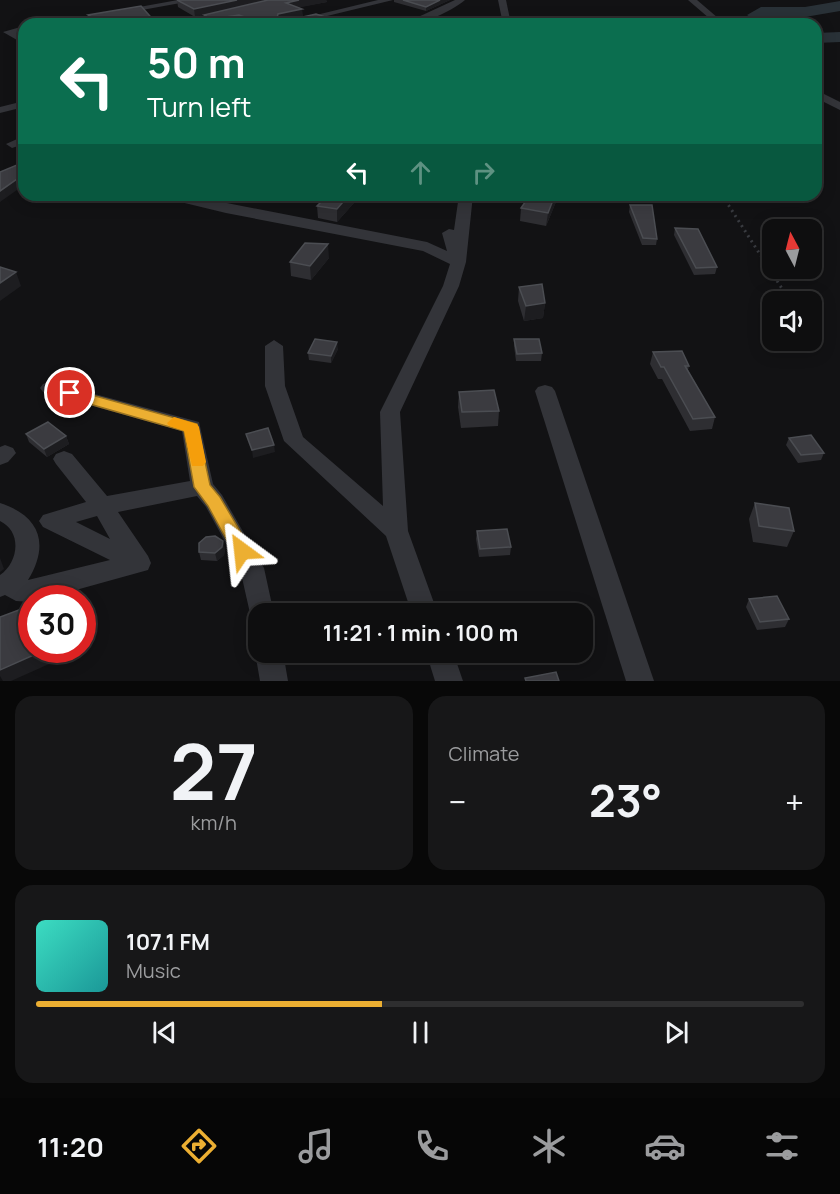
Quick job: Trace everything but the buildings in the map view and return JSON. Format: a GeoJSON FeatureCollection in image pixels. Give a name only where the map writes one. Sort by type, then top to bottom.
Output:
{"type":"FeatureCollection","features":[{"type":"Feature","properties":{"kind":"street"},"geometry":{"type":"LineString","coordinates":[[85,18],[193,0]]}},
{"type":"Feature","properties":{"kind":"street"},"geometry":{"type":"LineString","coordinates":[[310,18],[389,0]]}},
{"type":"Feature","properties":{"kind":"street"},"geometry":{"type":"LineString","coordinates":[[423,18],[461,0]]}},
{"type":"Feature","properties":{"kind":"street"},"geometry":{"type":"LineString","coordinates":[[502,0],[506,18]]}},
{"type":"Feature","properties":{"kind":"street"},"geometry":{"type":"LineString","coordinates":[[692,0],[714,18]]}},
{"type":"Feature","properties":{"kind":"street"},"geometry":{"type":"LineString","coordinates":[[205,18],[234,12]]}},
{"type":"Feature","properties":{"kind":"street"},"geometry":{"type":"LineString","coordinates":[[4,32],[18,38]]}},
{"type":"Feature","properties":{"kind":"street"},"geometry":{"type":"LineString","coordinates":[[822,96],[840,106]]}},
{"type":"Feature","properties":{"kind":"street"},"geometry":{"type":"LineString","coordinates":[[0,110],[18,106]]}},
{"type":"Feature","properties":{"kind":"street"},"geometry":{"type":"LineString","coordinates":[[193,201],[427,248],[458,262]]}},
{"type":"Feature","properties":{"kind":"street"},"geometry":{"type":"LineString","coordinates":[[421,603],[396,531],[390,412],[451,286],[458,262],[465,201]]}},
{"type":"Feature","properties":{"kind":"street"},"geometry":{"type":"LineString","coordinates":[[449,233],[458,262]]}},
{"type":"Feature","properties":{"kind":"street"},"geometry":{"type":"LineString","coordinates":[[274,346],[274,386],[294,441],[396,531]]}},
{"type":"Feature","properties":{"kind":"street"},"geometry":{"type":"LineString","coordinates":[[50,388],[192,427],[202,487],[214,501],[252,568],[259,603]]}},
{"type":"Feature","properties":{"kind":"street"},"geometry":{"type":"LineString","coordinates":[[545,391],[640,681]]}},
{"type":"Feature","properties":{"kind":"street"},"geometry":{"type":"LineString","coordinates":[[64,459],[102,506],[139,563]]}},
{"type":"Feature","properties":{"kind":"street"},"geometry":{"type":"LineString","coordinates":[[4,519],[51,521],[102,506],[202,487]]}},
{"type":"Feature","properties":{"kind":"street"},"geometry":{"type":"LineString","coordinates":[[4,519],[25,534],[28,552],[22,573],[5,585]]}},
{"type":"Feature","properties":{"kind":"street"},"geometry":{"type":"LineString","coordinates":[[51,521],[139,563]]}},
{"type":"Feature","properties":{"kind":"street"},"geometry":{"type":"LineString","coordinates":[[5,585],[16,590],[36,591],[139,563]]}},
{"type":"Feature","properties":{"kind":"street"},"geometry":{"type":"LineString","coordinates":[[271,663],[274,681]]}},
{"type":"Feature","properties":{"kind":"street"},"geometry":{"type":"LineString","coordinates":[[443,663],[449,681]]}},
{"type":"Feature","properties":{"kind":"path"},"geometry":{"type":"LineString","coordinates":[[726,201],[784,291]]}},
{"type":"Feature","properties":{"kind":"waterway"},"geometry":{"type":"LineString","coordinates":[[761,18],[755,15],[761,12],[805,12],[840,6]]}},
{"type":"Feature","properties":{"kind":"waterway"},"geometry":{"type":"LineString","coordinates":[[822,38],[840,37]]}},
{"type":"Feature","properties":{"kind":"slow traffic"},"geometry":{"type":"LineString","coordinates":[[174,423],[192,427],[198,462]]}},
{"type":"Feature","properties":{"kind":"route"},"geometry":{"type":"LineString","coordinates":[[70,393],[192,427],[202,487],[214,501],[242,551]]}}]}
